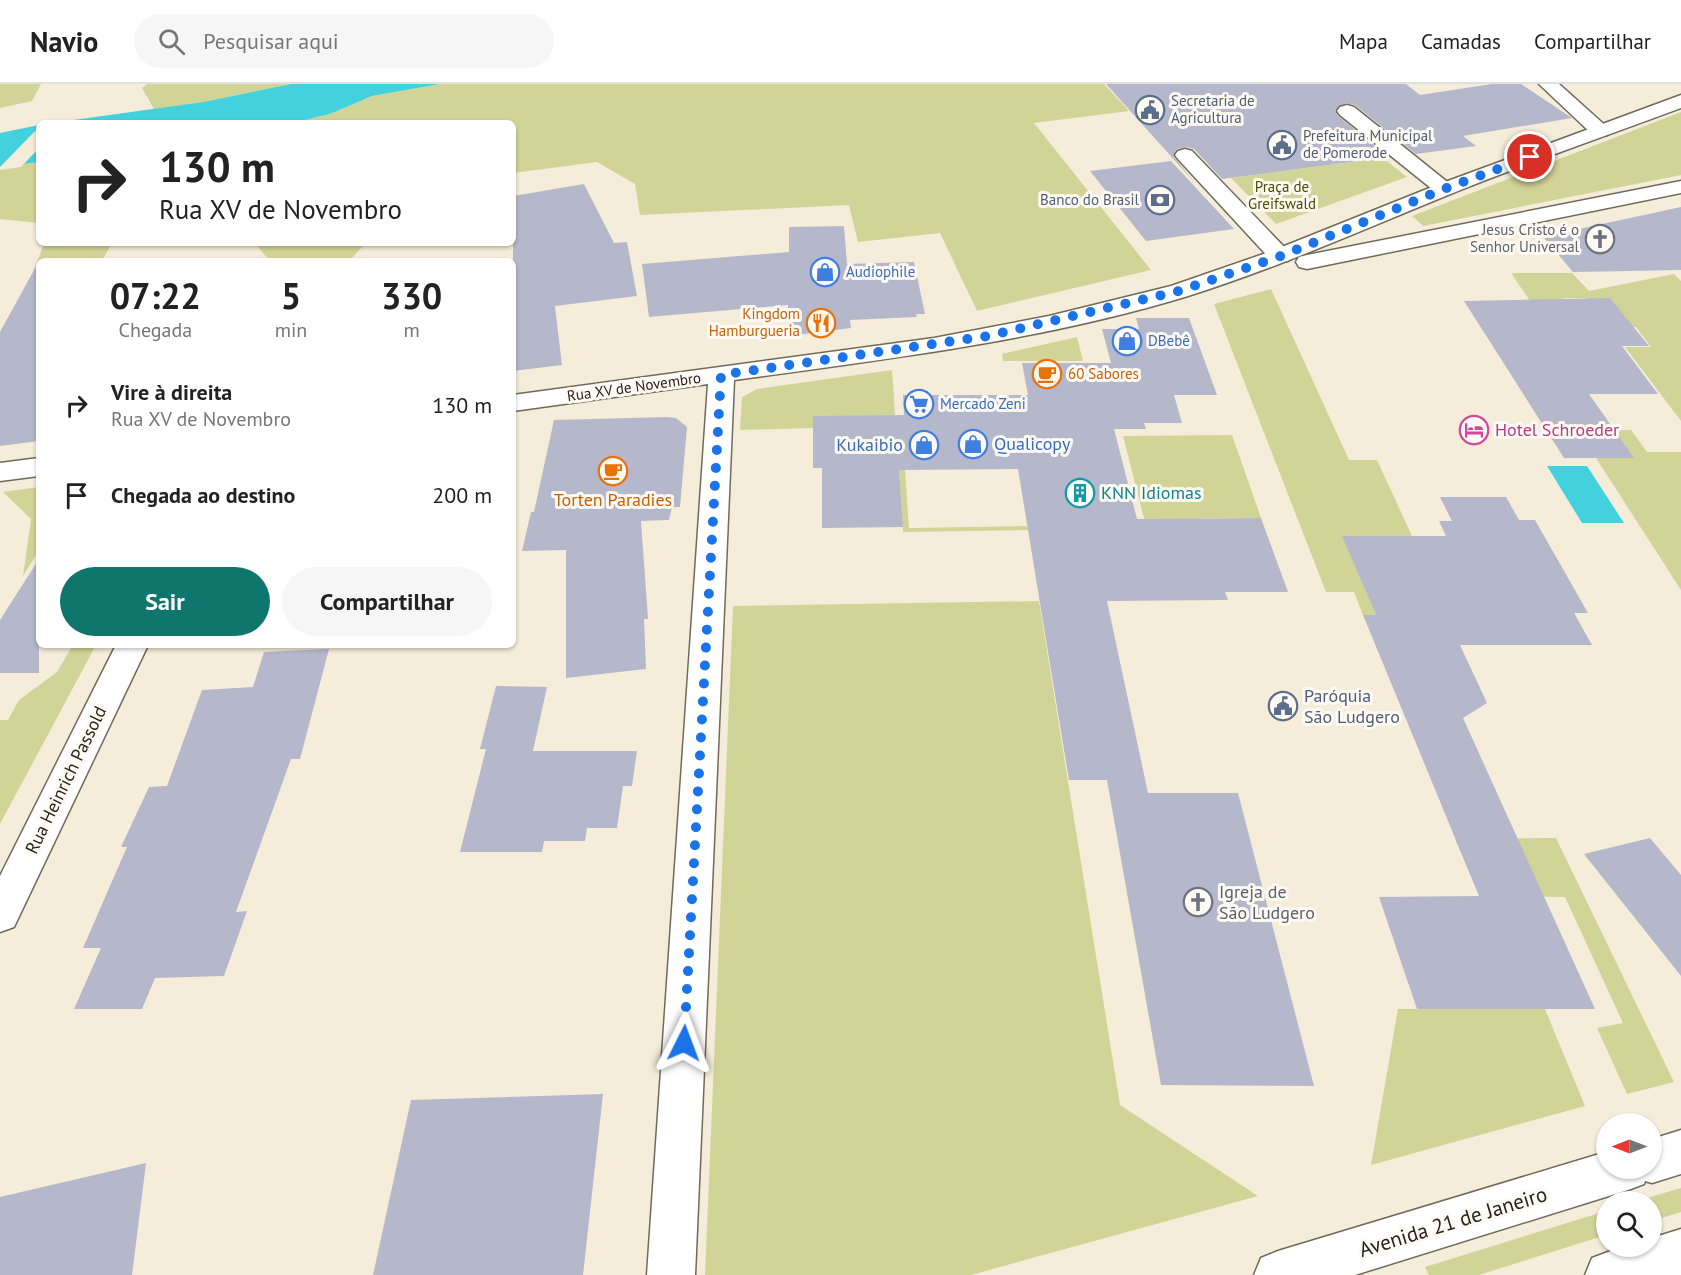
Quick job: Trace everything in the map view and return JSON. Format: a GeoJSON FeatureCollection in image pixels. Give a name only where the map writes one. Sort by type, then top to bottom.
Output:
{"type":"FeatureCollection","features":[{"type":"Feature","properties":{"kind":"main road"},"geometry":{"type":"LineString","coordinates":[[1548,84],[1600,130]]}},
{"type":"Feature","properties":{"kind":"main road","name":"Rua XV de Novembro"},"geometry":{"type":"LineString","coordinates":[[1214,281],[1281,256],[1458,200],[1600,130],[1681,101]]}},
{"type":"Feature","properties":{"kind":"main road"},"geometry":{"type":"LineString","coordinates":[[1347,111],[1458,200],[1504,222]]}},
{"type":"Feature","properties":{"kind":"main road"},"geometry":{"type":"LineString","coordinates":[[1185,155],[1281,256]]}},
{"type":"Feature","properties":{"kind":"main road","name":"Rua XV de Novembro"},"geometry":{"type":"LineString","coordinates":[[516,403],[988,336],[1214,281],[1681,187]]}},
{"type":"Feature","properties":{"kind":"main road"},"geometry":{"type":"LineString","coordinates":[[671,1275],[721,375]]}},
{"type":"Feature","properties":{"kind":"main road"},"geometry":{"type":"LineString","coordinates":[[0,472],[36,467]]}},
{"type":"Feature","properties":{"kind":"main road","name":"Rua Heinrich Passold"},"geometry":{"type":"LineString","coordinates":[[0,915],[131,648]]}},
{"type":"Feature","properties":{"kind":"main road"},"geometry":{"type":"LineString","coordinates":[[1662,1158],[1681,1152]]}},
{"type":"Feature","properties":{"kind":"main road","name":"Avenida 21 de Janeiro"},"geometry":{"type":"LineString","coordinates":[[1278,1275],[1596,1178]]}},
{"type":"Feature","properties":{"kind":"main road"},"geometry":{"type":"LineString","coordinates":[[1609,1275],[1681,1252]]}},
{"type":"Feature","properties":{"kind":"green space"},"geometry":{"type":"Polygon","coordinates":[[[0,84],[41,84],[32,101],[0,108],[0,84]]]}},
{"type":"Feature","properties":{"kind":"green space"},"geometry":{"type":"Polygon","coordinates":[[[147,84],[291,84],[203,102],[154,109],[142,88],[147,84]]]}},
{"type":"Feature","properties":{"kind":"green space"},"geometry":{"type":"Polygon","coordinates":[[[440,84],[1104,84],[1129,111],[1034,123],[1151,270],[977,311],[940,233],[858,242],[849,205],[640,215],[635,184],[597,162],[516,173],[516,120],[305,120],[330,114],[372,96],[440,84]]]}},
{"type":"Feature","properties":{"kind":"green space"},"geometry":{"type":"Polygon","coordinates":[[[1681,112],[1681,175],[1423,226],[1412,216],[1681,112]]]}},
{"type":"Feature","properties":{"kind":"green space","name":"Praça de Greifswald"},"geometry":{"type":"Polygon","coordinates":[[[1383,158],[1407,177],[1276,224],[1231,178],[1383,158]]]}},
{"type":"Feature","properties":{"kind":"green space"},"geometry":{"type":"Polygon","coordinates":[[[36,162],[36,223],[0,219],[0,167],[36,162]]]}},
{"type":"Feature","properties":{"kind":"green space"},"geometry":{"type":"Polygon","coordinates":[[[43,246],[110,246],[104,258],[39,258],[43,246]]]}},
{"type":"Feature","properties":{"kind":"green space"},"geometry":{"type":"Polygon","coordinates":[[[363,246],[352,258],[267,258],[258,247],[363,246]]]}},
{"type":"Feature","properties":{"kind":"green space"},"geometry":{"type":"Polygon","coordinates":[[[1511,273],[1572,273],[1589,291],[1674,274],[1681,281],[1681,421],[1625,347],[1651,347],[1636,327],[1608,327],[1586,298],[1566,298],[1532,304],[1511,273]]]}},
{"type":"Feature","properties":{"kind":"green space"},"geometry":{"type":"Polygon","coordinates":[[[1271,289],[1349,460],[1377,460],[1412,536],[1343,537],[1376,615],[1363,615],[1354,592],[1326,592],[1214,304],[1271,289]]]}},
{"type":"Feature","properties":{"kind":"green space"},"geometry":{"type":"Polygon","coordinates":[[[1077,337],[1083,361],[1003,361],[1002,354],[1077,337]]]}},
{"type":"Feature","properties":{"kind":"green space"},"geometry":{"type":"Polygon","coordinates":[[[892,370],[895,415],[813,428],[740,430],[742,397],[757,389],[892,370]]]}},
{"type":"Feature","properties":{"kind":"green space"},"geometry":{"type":"Polygon","coordinates":[[[1578,430],[1631,430],[1647,452],[1681,452],[1681,590],[1578,430]]]}},
{"type":"Feature","properties":{"kind":"green space"},"geometry":{"type":"Polygon","coordinates":[[[1232,435],[1261,518],[1203,518],[1147,530],[1123,436],[1232,435]]]}},
{"type":"Feature","properties":{"kind":"green space"},"geometry":{"type":"Polygon","coordinates":[[[899,470],[905,470],[909,528],[1027,526],[1028,530],[903,532],[899,470]]]}},
{"type":"Feature","properties":{"kind":"green space"},"geometry":{"type":"Polygon","coordinates":[[[36,487],[36,555],[23,576],[31,519],[3,492],[36,487]]]}},
{"type":"Feature","properties":{"kind":"green space"},"geometry":{"type":"Polygon","coordinates":[[[1039,601],[1120,1105],[1258,1196],[971,1275],[705,1275],[733,606],[1039,601]]]}},
{"type":"Feature","properties":{"kind":"green space"},"geometry":{"type":"Polygon","coordinates":[[[71,648],[94,648],[0,824],[0,720],[8,720],[19,700],[57,672],[71,648]]]}},
{"type":"Feature","properties":{"kind":"green space"},"geometry":{"type":"Polygon","coordinates":[[[1556,838],[1674,1082],[1627,1094],[1597,1028],[1623,1023],[1565,897],[1480,896],[1455,839],[1556,838]]]}},
{"type":"Feature","properties":{"kind":"green space"},"geometry":{"type":"Polygon","coordinates":[[[1398,1009],[1545,1009],[1585,1106],[1371,1165],[1398,1009]]]}},
{"type":"Feature","properties":{"kind":"green space"},"geometry":{"type":"Polygon","coordinates":[[[1681,1188],[1681,1212],[1662,1218],[1662,1194],[1681,1188]]]}},
{"type":"Feature","properties":{"kind":"green space"},"geometry":{"type":"Polygon","coordinates":[[[1596,1214],[1596,1238],[1479,1275],[1429,1275],[1425,1267],[1596,1214]]]}},
{"type":"Feature","properties":{"kind":"water"},"geometry":{"type":"Polygon","coordinates":[[[291,84],[440,84],[372,96],[330,114],[305,120],[74,120],[203,102],[291,84]]]}},
{"type":"Feature","properties":{"kind":"water"},"geometry":{"type":"Polygon","coordinates":[[[36,126],[36,162],[0,167],[0,133],[36,126]]]}},
{"type":"Feature","properties":{"kind":"water"},"geometry":{"type":"Polygon","coordinates":[[[1547,466],[1587,466],[1624,523],[1582,523],[1547,466]]]}},
{"type":"Feature","properties":{"kind":"pier"},"geometry":{"type":"Polygon","coordinates":[[[36,130],[36,151],[21,167],[0,170],[0,167],[36,130]]]}},
{"type":"Feature","properties":{"kind":"building"},"geometry":{"type":"Polygon","coordinates":[[[1106,84],[1406,84],[1420,95],[1492,84],[1521,84],[1572,118],[1463,136],[1476,146],[1416,154],[1355,105],[1346,103],[1335,110],[1338,116],[1389,157],[1222,179],[1194,149],[1186,147],[1177,149],[1173,156],[1195,183],[1106,84]]]}},
{"type":"Feature","properties":{"kind":"building","name":"Banco do Brasil"},"geometry":{"type":"Polygon","coordinates":[[[1171,161],[1234,229],[1146,241],[1090,171],[1171,161]]]}},
{"type":"Feature","properties":{"kind":"building"},"geometry":{"type":"Polygon","coordinates":[[[584,184],[614,243],[627,242],[637,296],[555,306],[562,365],[516,371],[516,258],[513,258],[513,246],[516,246],[516,195],[584,184]]]}},
{"type":"Feature","properties":{"kind":"building"},"geometry":{"type":"Polygon","coordinates":[[[1681,207],[1681,270],[1573,272],[1540,233],[1565,232],[1681,207]]]}},
{"type":"Feature","properties":{"kind":"building"},"geometry":{"type":"Polygon","coordinates":[[[844,226],[847,264],[914,262],[925,314],[916,314],[917,317],[850,320],[851,328],[788,336],[788,305],[649,317],[642,264],[789,252],[789,227],[844,226]]]}},
{"type":"Feature","properties":{"kind":"building"},"geometry":{"type":"Polygon","coordinates":[[[36,266],[36,441],[0,446],[0,332],[36,266]]]}},
{"type":"Feature","properties":{"kind":"building"},"geometry":{"type":"Polygon","coordinates":[[[1610,298],[1649,346],[1622,346],[1658,394],[1589,394],[1634,458],[1564,458],[1464,301],[1610,298]]]}},
{"type":"Feature","properties":{"kind":"building"},"geometry":{"type":"Polygon","coordinates":[[[1136,318],[1189,318],[1217,395],[1174,395],[1182,423],[1144,423],[1146,429],[1114,429],[1137,519],[1261,518],[1288,592],[1225,592],[1228,600],[1107,601],[1148,793],[1238,793],[1314,1086],[1161,1085],[1107,780],[1069,780],[1018,469],[899,470],[903,527],[822,528],[822,468],[813,468],[813,416],[904,415],[903,395],[1028,395],[1022,363],[1111,363],[1102,329],[1139,329],[1136,318]]]}},
{"type":"Feature","properties":{"kind":"building"},"geometry":{"type":"Polygon","coordinates":[[[676,418],[687,427],[680,507],[672,507],[669,520],[641,521],[648,619],[644,619],[646,669],[566,678],[566,550],[522,551],[531,512],[534,512],[554,420],[676,418]]]}},
{"type":"Feature","properties":{"kind":"building"},"geometry":{"type":"Polygon","coordinates":[[[1440,497],[1506,497],[1519,520],[1535,520],[1588,613],[1574,613],[1592,645],[1460,645],[1487,703],[1463,718],[1595,1009],[1417,1009],[1379,897],[1479,896],[1363,615],[1376,615],[1342,536],[1446,536],[1439,521],[1452,521],[1440,497]]]}},
{"type":"Feature","properties":{"kind":"building"},"geometry":{"type":"Polygon","coordinates":[[[36,564],[36,648],[39,648],[39,673],[0,673],[0,620],[36,564]]]}},
{"type":"Feature","properties":{"kind":"building"},"geometry":{"type":"Polygon","coordinates":[[[329,649],[300,759],[291,759],[236,912],[247,911],[224,976],[155,978],[142,1009],[74,1009],[101,948],[83,948],[127,847],[121,847],[149,787],[167,786],[202,690],[253,687],[264,652],[329,649]]]}},
{"type":"Feature","properties":{"kind":"building"},"geometry":{"type":"Polygon","coordinates":[[[496,686],[547,687],[533,751],[637,751],[632,786],[623,786],[617,828],[587,828],[585,841],[544,841],[542,852],[460,852],[486,749],[480,749],[496,686]]]}},
{"type":"Feature","properties":{"kind":"building"},"geometry":{"type":"Polygon","coordinates":[[[1650,838],[1681,875],[1681,976],[1584,854],[1650,838]]]}},
{"type":"Feature","properties":{"kind":"building"},"geometry":{"type":"Polygon","coordinates":[[[603,1094],[583,1275],[373,1275],[411,1100],[603,1094]]]}},
{"type":"Feature","properties":{"kind":"building"},"geometry":{"type":"Polygon","coordinates":[[[146,1163],[132,1275],[0,1275],[0,1197],[146,1163]]]}},
{"type":"Feature","properties":{"kind":"place","name":"Secretaria de Agricultura"},"geometry":{"type":"Point","coordinates":[1150,110]}},
{"type":"Feature","properties":{"kind":"place","name":"Prefeitura Municipal de Pomerode"},"geometry":{"type":"Point","coordinates":[1282,145]}},
{"type":"Feature","properties":{"kind":"place","name":"Banco do Brasil"},"geometry":{"type":"Point","coordinates":[1160,200]}},
{"type":"Feature","properties":{"kind":"place","name":"Jesus Cristo é o Senhor Universal"},"geometry":{"type":"Point","coordinates":[1600,239]}},
{"type":"Feature","properties":{"kind":"place","name":"Audiophile"},"geometry":{"type":"Point","coordinates":[825,272]}},
{"type":"Feature","properties":{"kind":"place","name":"Kingdom Hamburgueria"},"geometry":{"type":"Point","coordinates":[821,323]}},
{"type":"Feature","properties":{"kind":"place","name":"DBebê"},"geometry":{"type":"Point","coordinates":[1127,341]}},
{"type":"Feature","properties":{"kind":"place","name":"60 Sabores"},"geometry":{"type":"Point","coordinates":[1047,374]}},
{"type":"Feature","properties":{"kind":"place","name":"Mercado Zeni"},"geometry":{"type":"Point","coordinates":[919,404]}},
{"type":"Feature","properties":{"kind":"place","name":"Hotel Schroeder"},"geometry":{"type":"Point","coordinates":[1474,430]}},
{"type":"Feature","properties":{"kind":"place","name":"Qualicopy"},"geometry":{"type":"Point","coordinates":[973,444]}},
{"type":"Feature","properties":{"kind":"place","name":"Kukaibio"},"geometry":{"type":"Point","coordinates":[924,445]}},
{"type":"Feature","properties":{"kind":"place","name":"Torten Paradies"},"geometry":{"type":"Point","coordinates":[613,471]}},
{"type":"Feature","properties":{"kind":"place","name":"KNN Idiomas"},"geometry":{"type":"Point","coordinates":[1080,493]}},
{"type":"Feature","properties":{"kind":"place","name":"Paróquia São Ludgero"},"geometry":{"type":"Point","coordinates":[1283,706]}},
{"type":"Feature","properties":{"kind":"place","name":"Igreja de São Ludgero"},"geometry":{"type":"Point","coordinates":[1198,902]}},
{"type":"Feature","properties":{"kind":"route"},"geometry":{"type":"LineString","coordinates":[[684,1043],[721,375],[988,336],[1179,291],[1214,281],[1281,256],[1444,189],[1530,157]]}}]}
